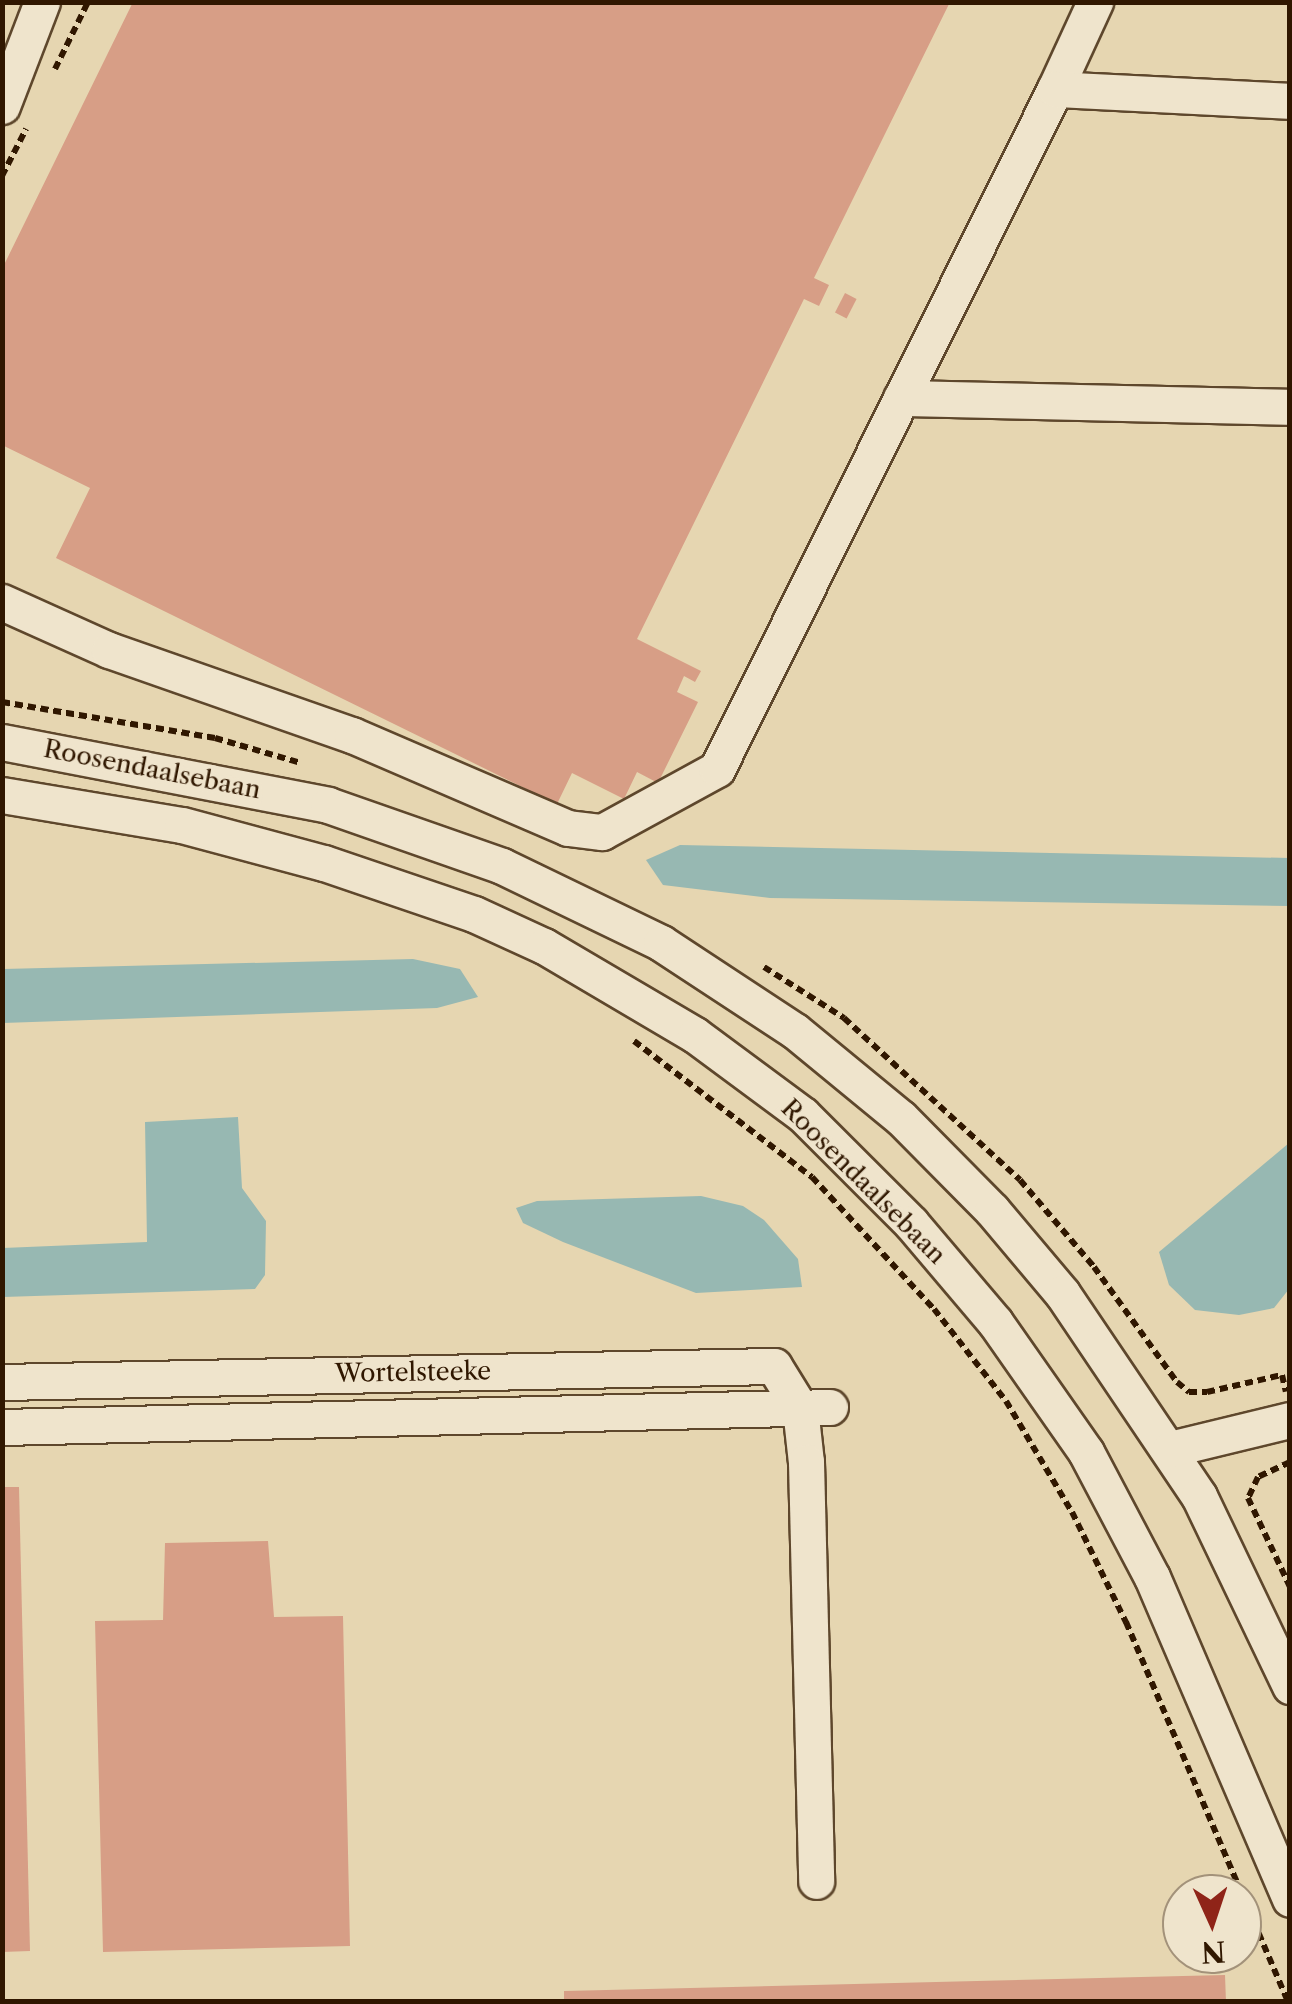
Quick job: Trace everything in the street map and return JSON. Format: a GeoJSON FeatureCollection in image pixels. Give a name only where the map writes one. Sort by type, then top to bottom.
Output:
{"type":"FeatureCollection","features":[{"type":"Feature","properties":{"kind":"street"},"geometry":{"type":"LineString","coordinates":[[2,44],[28,2]]}},
{"type":"Feature","properties":{"kind":"street"},"geometry":{"type":"LineString","coordinates":[[2,106],[42,2]]}},
{"type":"Feature","properties":{"kind":"street"},"geometry":{"type":"LineString","coordinates":[[2,602],[109,650],[352,734],[568,828],[602,832],[716,769],[1055,90],[1095,2]]}},
{"type":"Feature","properties":{"kind":"street"},"geometry":{"type":"LineString","coordinates":[[1055,90],[1290,101]]}},
{"type":"Feature","properties":{"kind":"street"},"geometry":{"type":"LineString","coordinates":[[901,398],[1290,407]]}},
{"type":"Feature","properties":{"kind":"street","name":"Roosendaalsebaan"},"geometry":{"type":"LineString","coordinates":[[2,742],[328,805],[502,866],[661,944],[795,1031],[901,1118],[992,1210],[1062,1293],[1170,1448],[1227,1548],[1290,1686]]}},
{"type":"Feature","properties":{"kind":"street","name":"Roosendaalsebaan"},"geometry":{"type":"LineString","coordinates":[[2,795],[182,826],[324,864],[474,914],[544,946],[695,1036],[802,1116],[910,1223],[983,1308],[1086,1452],[1152,1578],[1290,1899]]}},
{"type":"Feature","properties":{"kind":"street","name":"Wortelsteeke"},"geometry":{"type":"LineString","coordinates":[[2,1382],[774,1366],[815,1408]]}},
{"type":"Feature","properties":{"kind":"street"},"geometry":{"type":"LineString","coordinates":[[815,1408],[816,1881]]}},
{"type":"Feature","properties":{"kind":"street","name":"Wortelsteeke"},"geometry":{"type":"LineString","coordinates":[[2,1426],[815,1408]]}},
{"type":"Feature","properties":{"kind":"street"},"geometry":{"type":"LineString","coordinates":[[1170,1448],[1290,1420]]}},
{"type":"Feature","properties":{"kind":"path"},"geometry":{"type":"LineString","coordinates":[[628,1037],[812,1177],[934,1309],[1006,1401],[1072,1512],[1126,1622],[1288,2002]]}},
{"type":"Feature","properties":{"kind":"path"},"geometry":{"type":"LineString","coordinates":[[1290,1462],[1258,1477],[1248,1498],[1251,1516],[1290,1587]]}},
{"type":"Feature","properties":{"kind":"water"},"geometry":{"type":"Polygon","coordinates":[[[680,845],[1289,858],[1289,906],[770,898],[663,885],[646,860],[680,845]]]}},
{"type":"Feature","properties":{"kind":"water"},"geometry":{"type":"Polygon","coordinates":[[[413,959],[460,969],[478,997],[437,1008],[3,1023],[3,969],[413,959]]]}},
{"type":"Feature","properties":{"kind":"water"},"geometry":{"type":"Polygon","coordinates":[[[238,1117],[242,1188],[266,1221],[265,1275],[255,1289],[3,1297],[3,1248],[147,1242],[145,1122],[238,1117]]]}},
{"type":"Feature","properties":{"kind":"water"},"geometry":{"type":"Polygon","coordinates":[[[1289,1143],[1289,1289],[1274,1308],[1239,1315],[1195,1310],[1169,1285],[1159,1252],[1289,1143]]]}},
{"type":"Feature","properties":{"kind":"water"},"geometry":{"type":"Polygon","coordinates":[[[701,1196],[743,1206],[764,1220],[798,1259],[802,1287],[696,1293],[563,1242],[523,1223],[516,1208],[537,1201],[701,1196]]]}},
{"type":"Feature","properties":{"kind":"building"},"geometry":{"type":"Polygon","coordinates":[[[133,2],[950,2],[814,278],[829,285],[819,306],[804,299],[637,639],[701,671],[695,682],[684,676],[677,692],[698,702],[658,783],[637,772],[624,799],[572,773],[557,804],[56,558],[90,488],[2,445],[2,269],[133,2]]]}},
{"type":"Feature","properties":{"kind":"building"},"geometry":{"type":"Polygon","coordinates":[[[845,293],[857,299],[847,319],[835,313],[845,293]]]}},
{"type":"Feature","properties":{"kind":"building"},"geometry":{"type":"Polygon","coordinates":[[[2,1487],[19,1487],[30,1951],[2,1952],[2,1487]]]}},
{"type":"Feature","properties":{"kind":"building"},"geometry":{"type":"Polygon","coordinates":[[[268,1541],[274,1617],[343,1616],[350,1946],[103,1952],[95,1621],[163,1620],[165,1543],[268,1541]]]}},
{"type":"Feature","properties":{"kind":"building"},"geometry":{"type":"Polygon","coordinates":[[[1225,1975],[1226,2002],[564,2002],[564,1991],[1225,1975]]]}}]}
